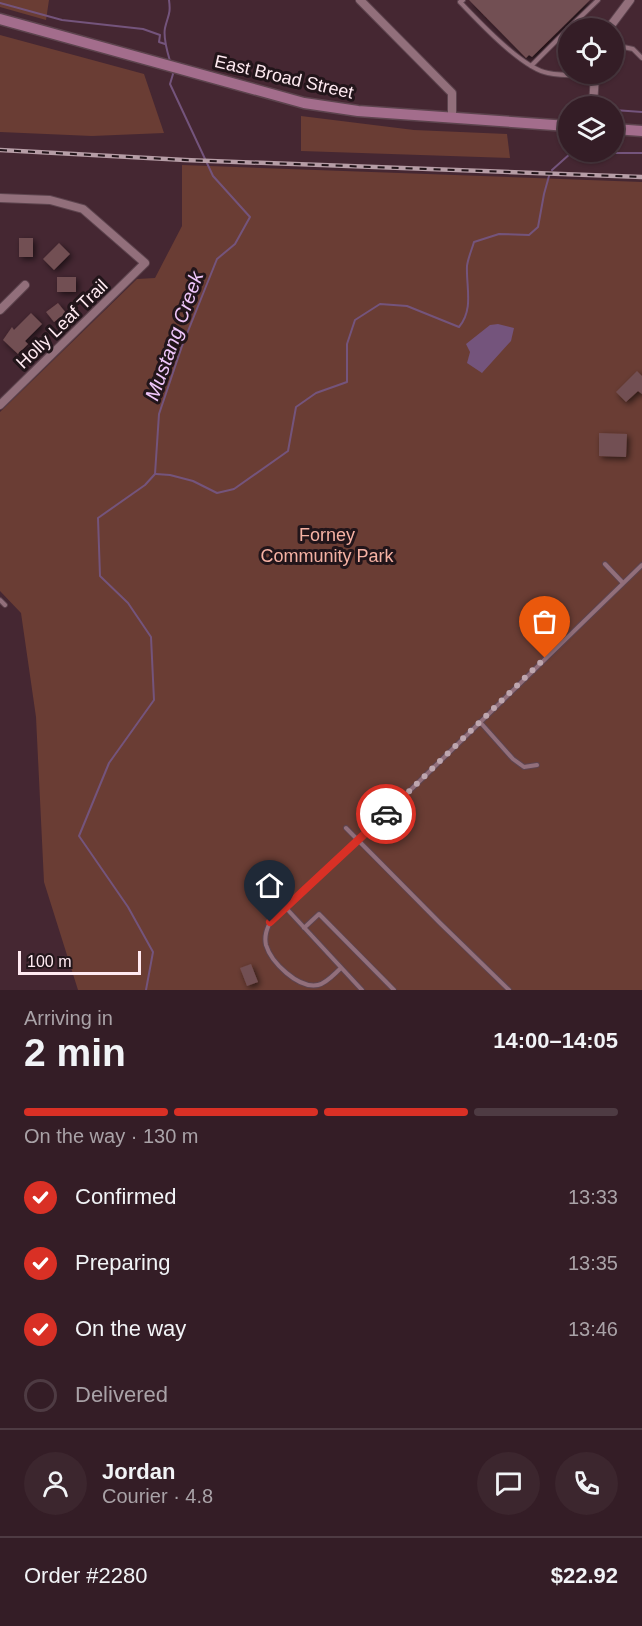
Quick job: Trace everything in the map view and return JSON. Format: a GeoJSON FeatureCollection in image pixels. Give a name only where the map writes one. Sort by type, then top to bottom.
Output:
{"type":"FeatureCollection","features":[{"type":"Feature","properties":{"kind":"main road","name":"East Broad Street"},"geometry":{"type":"LineString","coordinates":[[0,19],[304,103],[358,111],[558,125]]}},
{"type":"Feature","properties":{"kind":"main road"},"geometry":{"type":"LineString","coordinates":[[624,130],[642,131]]}},
{"type":"Feature","properties":{"kind":"street"},"geometry":{"type":"LineString","coordinates":[[360,0],[452,93],[452,118]]}},
{"type":"Feature","properties":{"kind":"street"},"geometry":{"type":"LineString","coordinates":[[616,18],[630,0]]}},
{"type":"Feature","properties":{"kind":"street","name":"Holly Leaf Trail"},"geometry":{"type":"LineString","coordinates":[[0,198],[50,200],[83,209],[145,263],[0,405]]}},
{"type":"Feature","properties":{"kind":"street"},"geometry":{"type":"LineString","coordinates":[[0,310],[26,285]]}},
{"type":"Feature","properties":{"kind":"lane"},"geometry":{"type":"LineString","coordinates":[[463,0],[460,2],[475,18],[524,62],[546,73],[558,73]]}},
{"type":"Feature","properties":{"kind":"lane"},"geometry":{"type":"LineString","coordinates":[[580,18],[598,0]]}},
{"type":"Feature","properties":{"kind":"lane"},"geometry":{"type":"LineString","coordinates":[[531,66],[558,40]]}},
{"type":"Feature","properties":{"kind":"lane"},"geometry":{"type":"LineString","coordinates":[[624,47],[633,49],[642,58]]}},
{"type":"Feature","properties":{"kind":"lane"},"geometry":{"type":"LineString","coordinates":[[605,564],[623,583]]}},
{"type":"Feature","properties":{"kind":"lane"},"geometry":{"type":"LineString","coordinates":[[340,968],[325,982],[317,985],[300,983],[291,978],[267,947],[265,939],[270,922],[358,841],[642,565]]}},
{"type":"Feature","properties":{"kind":"lane"},"geometry":{"type":"LineString","coordinates":[[0,600],[5,605]]}},
{"type":"Feature","properties":{"kind":"lane"},"geometry":{"type":"LineString","coordinates":[[480,722],[513,759],[524,767],[537,765]]}},
{"type":"Feature","properties":{"kind":"lane"},"geometry":{"type":"LineString","coordinates":[[346,828],[510,990]]}},
{"type":"Feature","properties":{"kind":"lane"},"geometry":{"type":"LineString","coordinates":[[286,908],[362,990]]}},
{"type":"Feature","properties":{"kind":"lane"},"geometry":{"type":"LineString","coordinates":[[304,927],[319,914],[394,990]]}},
{"type":"Feature","properties":{"kind":"green space"},"geometry":{"type":"Polygon","coordinates":[[[0,0],[49,0],[46,20],[0,7],[0,0]]]}},
{"type":"Feature","properties":{"kind":"green space"},"geometry":{"type":"Polygon","coordinates":[[[0,35],[144,74],[164,133],[92,136],[0,132],[0,35]]]}},
{"type":"Feature","properties":{"kind":"green space"},"geometry":{"type":"Polygon","coordinates":[[[301,116],[414,130],[507,134],[510,158],[301,151],[301,116]]]}},
{"type":"Feature","properties":{"kind":"green space","name":"Forney Community Park"},"geometry":{"type":"Polygon","coordinates":[[[182,165],[642,182],[642,990],[78,990],[44,882],[36,717],[21,613],[0,591],[0,412],[137,279],[155,278],[182,226],[182,165]]]}},
{"type":"Feature","properties":{"kind":"shaded area"},"geometry":{"type":"Polygon","coordinates":[[[498,324],[514,328],[511,341],[482,373],[467,363],[470,352],[466,344],[490,325],[498,324]]]}},
{"type":"Feature","properties":{"kind":"building"},"geometry":{"type":"Polygon","coordinates":[[[469,0],[590,0],[572,18],[558,18],[558,31],[532,57],[529,55],[526,58],[469,0]]]}},
{"type":"Feature","properties":{"kind":"building"},"geometry":{"type":"Polygon","coordinates":[[[19,238],[33,238],[33,257],[19,257],[19,238]]]}},
{"type":"Feature","properties":{"kind":"building"},"geometry":{"type":"Polygon","coordinates":[[[59,243],[70,254],[54,270],[43,259],[59,243]]]}},
{"type":"Feature","properties":{"kind":"building"},"geometry":{"type":"Polygon","coordinates":[[[57,277],[76,277],[76,292],[57,292],[57,277]]]}},
{"type":"Feature","properties":{"kind":"building"},"geometry":{"type":"Polygon","coordinates":[[[58,303],[66,313],[54,322],[46,312],[58,303]]]}},
{"type":"Feature","properties":{"kind":"building"},"geometry":{"type":"Polygon","coordinates":[[[31,313],[42,324],[25,341],[28,344],[18,354],[3,340],[12,327],[14,330],[31,313]]]}},
{"type":"Feature","properties":{"kind":"building"},"geometry":{"type":"Polygon","coordinates":[[[637,371],[642,376],[642,394],[638,391],[626,402],[616,392],[637,371]]]}},
{"type":"Feature","properties":{"kind":"building"},"geometry":{"type":"Polygon","coordinates":[[[599,433],[627,434],[626,457],[599,456],[599,433]]]}},
{"type":"Feature","properties":{"kind":"building"},"geometry":{"type":"Polygon","coordinates":[[[251,964],[258,982],[247,986],[240,968],[251,964]]]}},
{"type":"Feature","properties":{"kind":"waterway","name":"Mustang Creek"},"geometry":{"type":"LineString","coordinates":[[169,0],[165,36],[170,61]]}},
{"type":"Feature","properties":{"kind":"waterway"},"geometry":{"type":"LineString","coordinates":[[0,3],[62,20],[143,29],[160,35],[159,42],[165,44]]}},
{"type":"Feature","properties":{"kind":"waterway","name":"Mustang Creek"},"geometry":{"type":"LineString","coordinates":[[146,990],[153,952],[128,907],[79,836],[109,763],[154,700],[151,637],[128,603],[100,576],[98,518],[145,485],[155,474],[159,414],[182,346],[217,259],[235,244],[250,217],[213,176],[170,84],[172,70]]}},
{"type":"Feature","properties":{"kind":"waterway"},"geometry":{"type":"LineString","coordinates":[[624,111],[642,112]]}},
{"type":"Feature","properties":{"kind":"waterway"},"geometry":{"type":"LineString","coordinates":[[552,170],[571,153],[642,153]]}},
{"type":"Feature","properties":{"kind":"waterway"},"geometry":{"type":"LineString","coordinates":[[156,474],[193,481],[217,493],[234,489],[288,451],[296,407],[316,393],[347,382],[347,344],[355,320],[380,304],[407,306],[459,327],[464,320],[468,305],[467,266],[474,242],[499,234],[529,235],[538,227],[549,176]]}},
{"type":"Feature","properties":{"kind":"railway"},"geometry":{"type":"LineString","coordinates":[[0,150],[185,160],[642,177]]}},
{"type":"Feature","properties":{"kind":"way so far"},"geometry":{"type":"LineString","coordinates":[[386,814],[545,658]]}},
{"type":"Feature","properties":{"kind":"route"},"geometry":{"type":"LineString","coordinates":[[270,922],[386,814]]}}]}
